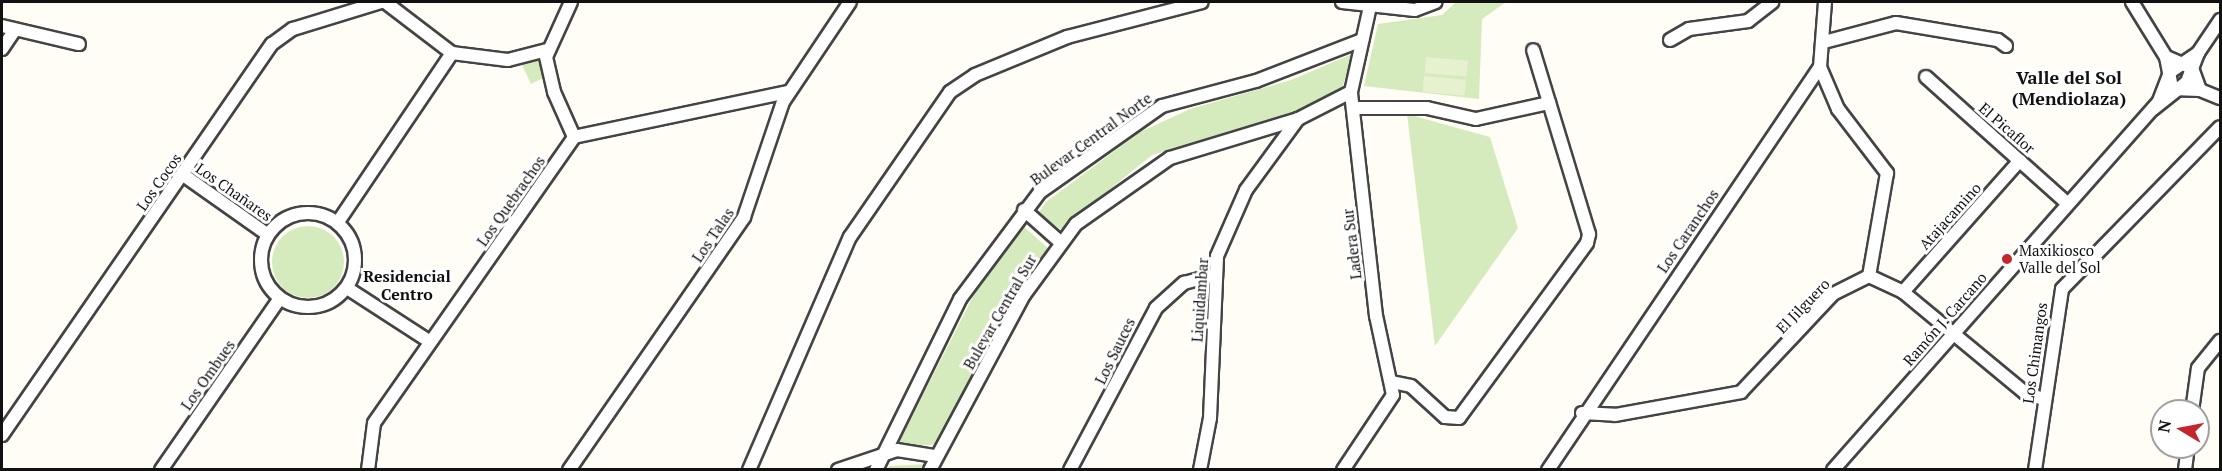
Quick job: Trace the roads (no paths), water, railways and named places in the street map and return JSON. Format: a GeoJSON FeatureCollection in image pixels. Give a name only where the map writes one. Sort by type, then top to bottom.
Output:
{"type":"FeatureCollection","features":[{"type":"Feature","properties":{"kind":"street"},"geometry":{"type":"LineString","coordinates":[[383,2],[452,53],[508,60],[547,50]]}},
{"type":"Feature","properties":{"kind":"street","name":"Los Cocos"},"geometry":{"type":"LineString","coordinates":[[2,435],[182,174],[283,34],[383,2]]}},
{"type":"Feature","properties":{"kind":"street"},"geometry":{"type":"LineString","coordinates":[[571,2],[547,50],[554,92],[574,136],[788,92]]}},
{"type":"Feature","properties":{"kind":"street","name":"Los Talas"},"geometry":{"type":"LineString","coordinates":[[569,470],[744,217],[788,92],[850,2]]}},
{"type":"Feature","properties":{"kind":"street"},"geometry":{"type":"LineString","coordinates":[[749,470],[850,237],[950,92],[975,75],[1067,37],[1202,2]]}},
{"type":"Feature","properties":{"kind":"street"},"geometry":{"type":"LineString","coordinates":[[1342,2],[1414,10],[1436,2]]}},
{"type":"Feature","properties":{"kind":"street"},"geometry":{"type":"LineString","coordinates":[[1670,40],[1689,29],[1748,21],[1772,2]]}},
{"type":"Feature","properties":{"kind":"street","name":"Los Caranchos"},"geometry":{"type":"LineString","coordinates":[[1548,470],[1582,413],[1820,67],[1824,42],[1825,2]]}},
{"type":"Feature","properties":{"kind":"street"},"geometry":{"type":"LineString","coordinates":[[2132,2],[2166,57],[2167,82],[2177,91],[2200,90],[2220,98]]}},
{"type":"Feature","properties":{"kind":"street","name":"Ladera Sur"},"geometry":{"type":"LineString","coordinates":[[1343,470],[1386,412],[1392,382],[1376,316],[1351,92],[1371,4]]}},
{"type":"Feature","properties":{"kind":"street","name":"Ramón J. Carcano"},"geometry":{"type":"LineString","coordinates":[[2152,109],[2167,82],[2198,53],[2220,20]]}},
{"type":"Feature","properties":{"kind":"street"},"geometry":{"type":"LineString","coordinates":[[1824,42],[1896,23],[1998,40],[2006,46]]}},
{"type":"Feature","properties":{"kind":"street"},"geometry":{"type":"LineString","coordinates":[[2,50],[8,28],[79,44]]}},
{"type":"Feature","properties":{"kind":"street","name":"Bulevar Central Norte"},"geometry":{"type":"LineString","coordinates":[[876,470],[960,299],[1024,210],[1054,181],[1162,106],[1256,81],[1362,40]]}},
{"type":"Feature","properties":{"kind":"street"},"geometry":{"type":"LineString","coordinates":[[1392,382],[1411,386],[1445,417],[1459,418],[1587,243],[1589,234],[1533,50]]}},
{"type":"Feature","properties":{"kind":"street"},"geometry":{"type":"LineString","coordinates":[[338,222],[452,53]]}},
{"type":"Feature","properties":{"kind":"street"},"geometry":{"type":"LineString","coordinates":[[2166,57],[2186,66],[2200,90]]}},
{"type":"Feature","properties":{"kind":"street","name":"Ramón J. Carcano"},"geometry":{"type":"LineString","coordinates":[[1833,470],[2152,109],[2177,91],[2186,66]]}},
{"type":"Feature","properties":{"kind":"street"},"geometry":{"type":"LineString","coordinates":[[1820,67],[1838,109],[1887,173],[1869,276],[1903,292],[2025,393],[2043,399]]}},
{"type":"Feature","properties":{"kind":"street","name":"El Picaflor"},"geometry":{"type":"LineString","coordinates":[[1926,77],[2067,203]]}},
{"type":"Feature","properties":{"kind":"street","name":"Bulevar Central Sur"},"geometry":{"type":"LineString","coordinates":[[930,470],[1024,295],[1060,242],[1170,158],[1298,119],[1351,92]]}},
{"type":"Feature","properties":{"kind":"street"},"geometry":{"type":"LineString","coordinates":[[1353,108],[1427,108],[1476,119],[1549,103]]}},
{"type":"Feature","properties":{"kind":"street","name":"Liquidambar"},"geometry":{"type":"LineString","coordinates":[[1200,470],[1210,418],[1214,274],[1225,233],[1246,190],[1298,119]]}},
{"type":"Feature","properties":{"kind":"street","name":"Los Chimangos"},"geometry":{"type":"LineString","coordinates":[[2035,470],[2043,399],[2062,289],[2220,127]]}},
{"type":"Feature","properties":{"kind":"street","name":"Los Quebrachos"},"geometry":{"type":"LineString","coordinates":[[368,470],[370,430],[429,341],[574,136]]}},
{"type":"Feature","properties":{"kind":"street","name":"Atajacamino"},"geometry":{"type":"LineString","coordinates":[[1903,292],[2020,160]]}},
{"type":"Feature","properties":{"kind":"street","name":"Los Chañares"},"geometry":{"type":"LineString","coordinates":[[182,174],[268,235]]}},
{"type":"Feature","properties":{"kind":"street"},"geometry":{"type":"LineString","coordinates":[[1024,210],[1060,242]]}},
{"type":"Feature","properties":{"kind":"street"},"geometry":{"type":"LineString","coordinates":[[300,213],[338,222],[348,233],[356,260],[347,288],[330,302],[308,308],[280,298],[261,262],[268,235],[300,213]]}},
{"type":"Feature","properties":{"kind":"street","name":"Los Sauces"},"geometry":{"type":"LineString","coordinates":[[1070,470],[1156,308],[1185,283],[1214,274]]}},
{"type":"Feature","properties":{"kind":"street","name":"El Jilguero"},"geometry":{"type":"LineString","coordinates":[[1582,413],[1615,415],[1741,392],[1833,294],[1869,276]]}},
{"type":"Feature","properties":{"kind":"street"},"geometry":{"type":"LineString","coordinates":[[347,288],[429,341]]}},
{"type":"Feature","properties":{"kind":"street","name":"Los Ombues"},"geometry":{"type":"LineString","coordinates":[[161,470],[280,298]]}},
{"type":"Feature","properties":{"kind":"street"},"geometry":{"type":"LineString","coordinates":[[2194,399],[2198,368],[2220,341]]}},
{"type":"Feature","properties":{"kind":"street"},"geometry":{"type":"LineString","coordinates":[[838,470],[885,452],[936,456]]}},
{"type":"Feature","properties":{"kind":"place","name":"Maxikiosco Valle del Sol"},"geometry":{"type":"Point","coordinates":[2007,259]}},
{"type":"Feature","properties":{"kind":"district","name":"Valle del Sol (Mendiolaza)"},"geometry":{"type":"Point","coordinates":[2069,88]}},
{"type":"Feature","properties":{"kind":"district","name":"Residencial Centro"},"geometry":{"type":"Point","coordinates":[407,285]}}]}
